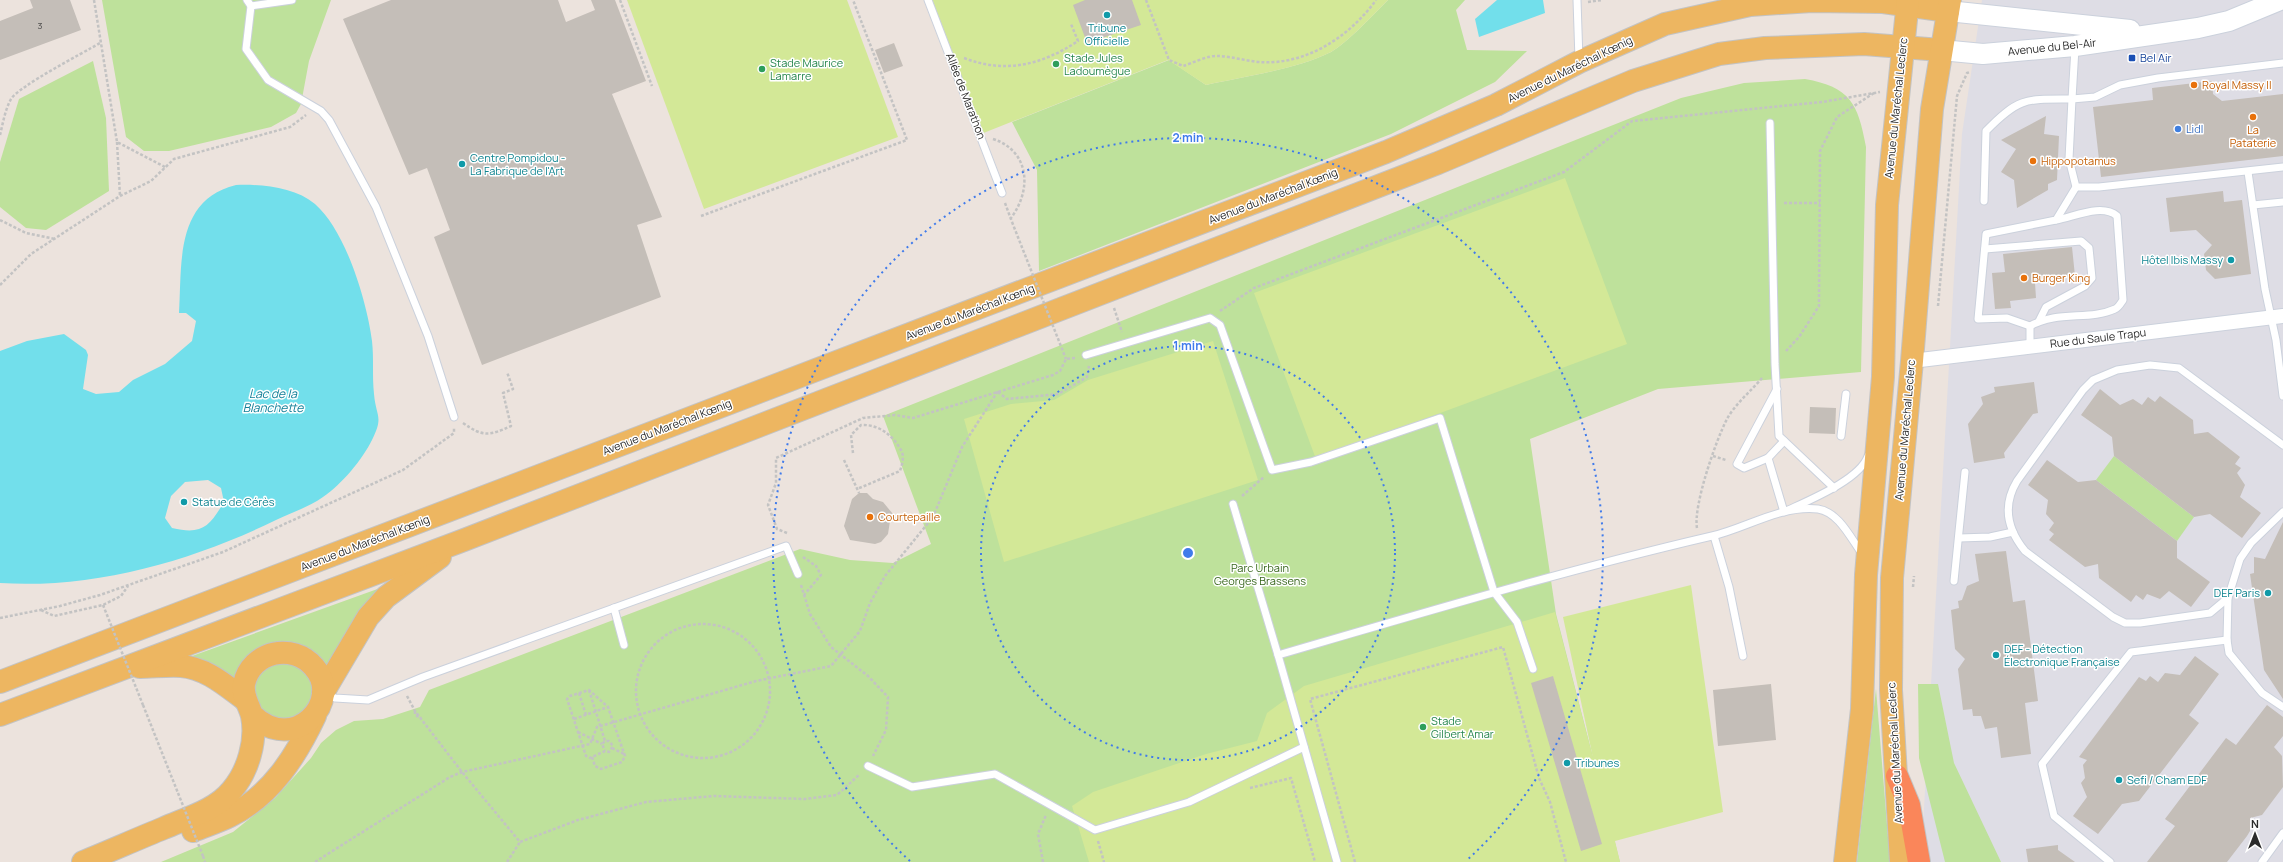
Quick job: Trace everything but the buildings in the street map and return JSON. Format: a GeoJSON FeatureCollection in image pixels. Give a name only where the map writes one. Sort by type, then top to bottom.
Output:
{"type":"FeatureCollection","features":[{"type":"Feature","properties":{"kind":"highway"},"geometry":{"type":"LineString","coordinates":[[1897,776],[1909,805],[1919,862]]}},
{"type":"Feature","properties":{"kind":"main road","name":"Avenue du Maréchal Kœnig"},"geometry":{"type":"LineString","coordinates":[[0,682],[1386,152],[1496,105],[1579,62],[1665,24],[1750,5],[1785,2],[1812,1],[1908,3],[1949,6]]}},
{"type":"Feature","properties":{"kind":"main road","name":"Avenue du Maréchal Leclerc"},"geometry":{"type":"LineString","coordinates":[[1845,862],[1862,709],[1867,560],[1883,377],[1887,205],[1902,46],[1908,3]]}},
{"type":"Feature","properties":{"kind":"main road","name":"Avenue du Maréchal Leclerc"},"geometry":{"type":"LineString","coordinates":[[1901,862],[1891,690],[1892,578],[1912,361],[1932,108],[1949,6]]}},
{"type":"Feature","properties":{"kind":"main road"},"geometry":{"type":"LineString","coordinates":[[0,715],[121,668],[464,540],[1438,163],[1633,81],[1719,54],[1765,48],[1864,44],[1941,50]]}},
{"type":"Feature","properties":{"kind":"main road"},"geometry":{"type":"LineString","coordinates":[[118,862],[230,816],[256,799],[287,766],[302,744],[315,716],[323,693],[368,617],[386,597],[464,540]]}},
{"type":"Feature","properties":{"kind":"main road"},"geometry":{"type":"LineString","coordinates":[[83,862],[211,807],[232,791],[246,768],[253,736],[244,685],[248,672],[256,662],[268,655],[280,651],[294,653],[306,658],[316,668],[322,680],[323,693]]}},
{"type":"Feature","properties":{"kind":"main road"},"geometry":{"type":"LineString","coordinates":[[0,670],[64,658]]}},
{"type":"Feature","properties":{"kind":"main road"},"geometry":{"type":"LineString","coordinates":[[121,668],[181,666],[200,670],[216,678],[248,707],[261,724],[272,729],[283,731],[301,726],[315,716]]}},
{"type":"Feature","properties":{"kind":"street","name":"Avenue du Bel-Air"},"geometry":{"type":"LineString","coordinates":[[1941,50],[1983,54],[2075,46],[2198,28],[2229,21],[2280,0]]}},
{"type":"Feature","properties":{"kind":"street","name":"Avenue du Bel-Air"},"geometry":{"type":"LineString","coordinates":[[1949,6],[2161,33]]}},
{"type":"Feature","properties":{"kind":"street","name":"Rue du Saule Trapu"},"geometry":{"type":"LineString","coordinates":[[1912,361],[2277,317]]}},
{"type":"Feature","properties":{"kind":"lane"},"geometry":{"type":"LineString","coordinates":[[292,0],[249,3],[246,49],[268,80],[321,111],[329,120],[376,207],[428,336],[454,417]]}},
{"type":"Feature","properties":{"kind":"lane","name":"Allée de Marathon"},"geometry":{"type":"LineString","coordinates":[[928,0],[981,134],[1002,193]]}},
{"type":"Feature","properties":{"kind":"lane"},"geometry":{"type":"LineString","coordinates":[[1577,0],[1579,62]]}},
{"type":"Feature","properties":{"kind":"lane"},"geometry":{"type":"LineString","coordinates":[[2056,220],[2076,188],[2069,159],[2075,46]]}},
{"type":"Feature","properties":{"kind":"lane"},"geometry":{"type":"LineString","coordinates":[[1984,201],[1986,131],[2005,111],[2029,99],[2072,99],[2095,97],[2120,85],[2158,78],[2283,63]]}},
{"type":"Feature","properties":{"kind":"lane"},"geometry":{"type":"LineString","coordinates":[[1770,124],[1779,436],[1834,488]]}},
{"type":"Feature","properties":{"kind":"lane"},"geometry":{"type":"LineString","coordinates":[[2076,188],[2248,172],[2283,167]]}},
{"type":"Feature","properties":{"kind":"lane"},"geometry":{"type":"LineString","coordinates":[[2248,172],[2254,205],[2265,290],[2277,317],[2276,340],[2283,396]]}},
{"type":"Feature","properties":{"kind":"lane"},"geometry":{"type":"LineString","coordinates":[[2254,205],[2283,202]]}},
{"type":"Feature","properties":{"kind":"lane"},"geometry":{"type":"LineString","coordinates":[[2100,210],[2112,211],[2117,216],[2123,300],[2116,309],[2039,321],[2030,326],[2007,318],[1978,319],[1986,234],[2056,220],[2100,210]]}},
{"type":"Feature","properties":{"kind":"lane"},"geometry":{"type":"LineString","coordinates":[[1985,249],[2081,241],[2089,248],[2092,278],[2085,286],[2046,307],[2039,321]]}},
{"type":"Feature","properties":{"kind":"lane"},"geometry":{"type":"LineString","coordinates":[[1088,355],[1210,318],[1220,325],[1272,470],[1311,462],[1440,418],[1494,592],[1517,622],[1533,669]]}},
{"type":"Feature","properties":{"kind":"lane"},"geometry":{"type":"LineString","coordinates":[[2030,326],[2030,346]]}},
{"type":"Feature","properties":{"kind":"lane"},"geometry":{"type":"LineString","coordinates":[[2228,598],[2210,612],[2199,615],[2140,623],[2125,623],[2113,617],[2026,551],[2016,539],[2013,532],[2007,508],[2010,493],[2017,480],[2083,390],[2093,380],[2105,373],[2150,365],[2179,368],[2192,376],[2283,445]]}},
{"type":"Feature","properties":{"kind":"lane"},"geometry":{"type":"LineString","coordinates":[[1777,389],[1737,464],[1744,468],[1768,458],[1784,441]]}},
{"type":"Feature","properties":{"kind":"lane"},"geometry":{"type":"LineString","coordinates":[[1841,436],[1846,394]]}},
{"type":"Feature","properties":{"kind":"lane"},"geometry":{"type":"LineString","coordinates":[[1278,655],[1494,592],[1714,536],[1784,512],[1834,488],[1866,463],[1879,424]]}},
{"type":"Feature","properties":{"kind":"lane"},"geometry":{"type":"LineString","coordinates":[[1768,458],[1784,512]]}},
{"type":"Feature","properties":{"kind":"lane"},"geometry":{"type":"LineString","coordinates":[[1954,581],[1965,472]]}},
{"type":"Feature","properties":{"kind":"lane"},"geometry":{"type":"LineString","coordinates":[[1233,504],[1337,862]]}},
{"type":"Feature","properties":{"kind":"lane"},"geometry":{"type":"LineString","coordinates":[[1784,512],[1818,509],[1832,514],[1867,560]]}},
{"type":"Feature","properties":{"kind":"lane"},"geometry":{"type":"LineString","coordinates":[[2283,512],[2251,543],[2240,559],[2228,598],[2227,640],[2229,653],[2262,693],[2283,707]]}},
{"type":"Feature","properties":{"kind":"lane"},"geometry":{"type":"LineString","coordinates":[[1959,538],[1990,537],[2013,532]]}},
{"type":"Feature","properties":{"kind":"lane"},"geometry":{"type":"LineString","coordinates":[[1714,536],[1729,587],[1743,656]]}},
{"type":"Feature","properties":{"kind":"lane"},"geometry":{"type":"LineString","coordinates":[[323,693],[335,698],[368,700],[402,686],[786,546],[798,574]]}},
{"type":"Feature","properties":{"kind":"lane"},"geometry":{"type":"LineString","coordinates":[[614,608],[624,645]]}},
{"type":"Feature","properties":{"kind":"lane"},"geometry":{"type":"LineString","coordinates":[[2110,862],[2054,816],[2042,764],[2131,652],[2227,640]]}},
{"type":"Feature","properties":{"kind":"lane"},"geometry":{"type":"LineString","coordinates":[[868,766],[912,787],[995,774],[1095,830],[1189,802],[1304,747]]}},
{"type":"Feature","properties":{"kind":"lane"},"geometry":{"type":"LineString","coordinates":[[2262,862],[2283,833]]}},
{"type":"Feature","properties":{"kind":"path"},"geometry":{"type":"LineString","coordinates":[[94,0],[100,26],[100,43],[117,142],[120,196]]}},
{"type":"Feature","properties":{"kind":"path"},"geometry":{"type":"LineString","coordinates":[[620,0],[652,86]]}},
{"type":"Feature","properties":{"kind":"path"},"geometry":{"type":"LineString","coordinates":[[701,216],[907,140],[853,0]]}},
{"type":"Feature","properties":{"kind":"path"},"geometry":{"type":"LineString","coordinates":[[1146,0],[1168,60],[1183,66],[1217,56],[1245,62],[1276,62],[1310,53],[1340,37],[1364,16],[1376,0]]}},
{"type":"Feature","properties":{"kind":"path"},"geometry":{"type":"LineString","coordinates":[[948,51],[972,61],[997,66],[1023,65],[1046,60],[1078,41],[1071,24]]}},
{"type":"Feature","properties":{"kind":"path"},"geometry":{"type":"LineString","coordinates":[[0,135],[5,113],[12,98],[30,84],[100,43]]}},
{"type":"Feature","properties":{"kind":"path"},"geometry":{"type":"LineString","coordinates":[[1937,310],[1957,96],[1967,73],[1974,70]]}},
{"type":"Feature","properties":{"kind":"path"},"geometry":{"type":"LineString","coordinates":[[1210,318],[1254,288],[1564,172],[1632,121],[1822,102],[1875,93]]}},
{"type":"Feature","properties":{"kind":"path"},"geometry":{"type":"LineString","coordinates":[[0,285],[31,254],[120,196],[151,181],[174,159],[290,127],[306,117],[313,107]]}},
{"type":"Feature","properties":{"kind":"path"},"geometry":{"type":"LineString","coordinates":[[981,134],[1003,142],[1014,151],[1024,170],[1023,188],[1017,210],[1011,218]]}},
{"type":"Feature","properties":{"kind":"path"},"geometry":{"type":"LineString","coordinates":[[117,142],[165,167]]}},
{"type":"Feature","properties":{"kind":"path"},"geometry":{"type":"LineString","coordinates":[[1773,203],[1820,203]]}},
{"type":"Feature","properties":{"kind":"path"},"geometry":{"type":"LineString","coordinates":[[786,546],[787,533],[777,529],[768,505],[776,483],[776,458],[864,418],[895,415],[913,418],[1053,375],[1060,371],[1066,359],[1007,210]]}},
{"type":"Feature","properties":{"kind":"path"},"geometry":{"type":"LineString","coordinates":[[0,220],[26,233],[55,239]]}},
{"type":"Feature","properties":{"kind":"path"},"geometry":{"type":"LineString","coordinates":[[998,391],[1007,399],[1058,394],[1086,377],[1088,355]]}},
{"type":"Feature","properties":{"kind":"path"},"geometry":{"type":"LineString","coordinates":[[1066,359],[1071,360]]}},
{"type":"Feature","properties":{"kind":"path"},"geometry":{"type":"LineString","coordinates":[[454,417],[475,431],[491,435],[511,426],[503,393],[513,389],[507,372]]}},
{"type":"Feature","properties":{"kind":"path"},"geometry":{"type":"LineString","coordinates":[[315,862],[450,777],[462,772],[590,744],[597,727],[769,678],[830,666],[841,656],[860,631],[870,603],[885,576],[933,517],[962,447],[998,391]]}},
{"type":"Feature","properties":{"kind":"path"},"geometry":{"type":"LineString","coordinates":[[0,618],[100,595],[223,552],[403,470],[454,433],[454,417]]}},
{"type":"Feature","properties":{"kind":"path"},"geometry":{"type":"LineString","coordinates":[[853,453],[851,435],[861,423],[871,424],[881,428],[889,435],[902,452],[903,461],[900,471],[857,489]]}},
{"type":"Feature","properties":{"kind":"path"},"geometry":{"type":"LineString","coordinates":[[844,460],[859,493]]}},
{"type":"Feature","properties":{"kind":"path"},"geometry":{"type":"LineString","coordinates":[[1233,504],[1272,470]]}},
{"type":"Feature","properties":{"kind":"path"},"geometry":{"type":"LineString","coordinates":[[506,862],[520,842],[578,820],[646,802],[714,796],[805,799],[837,795],[868,766],[886,730],[888,697],[868,676],[831,647],[810,614],[798,574]]}},
{"type":"Feature","properties":{"kind":"path"},"geometry":{"type":"LineString","coordinates":[[1913,590],[1914,574]]}},
{"type":"Feature","properties":{"kind":"path"},"geometry":{"type":"LineString","coordinates":[[40,610],[54,616],[103,605],[121,596],[128,585]]}},
{"type":"Feature","properties":{"kind":"path"},"geometry":{"type":"LineString","coordinates":[[103,605],[205,862]]}},
{"type":"Feature","properties":{"kind":"path"},"geometry":{"type":"LineString","coordinates":[[692,625],[712,625],[731,630],[742,636],[760,656],[769,678],[769,706],[758,730],[738,748],[720,756],[701,758],[675,752],[654,737],[640,714],[635,689],[641,663],[657,642],[679,628],[692,625]]}},
{"type":"Feature","properties":{"kind":"path"},"geometry":{"type":"LineString","coordinates":[[1355,862],[1310,699],[1502,646],[1539,778],[1550,802],[1566,862]]}},
{"type":"Feature","properties":{"kind":"path"},"geometry":{"type":"LineString","coordinates":[[402,686],[421,718],[462,772],[520,842]]}},
{"type":"Feature","properties":{"kind":"path"},"geometry":{"type":"LineString","coordinates":[[589,690],[567,699],[582,746],[586,756],[590,758],[605,751],[609,752],[612,748]]}},
{"type":"Feature","properties":{"kind":"path"},"geometry":{"type":"LineString","coordinates":[[589,690],[608,707],[624,754],[622,762],[601,769],[595,766],[592,757]]}},
{"type":"Feature","properties":{"kind":"path"},"geometry":{"type":"LineString","coordinates":[[589,690],[605,741]]}},
{"type":"Feature","properties":{"kind":"path"},"geometry":{"type":"LineString","coordinates":[[579,693],[586,715]]}},
{"type":"Feature","properties":{"kind":"path"},"geometry":{"type":"LineString","coordinates":[[574,719],[608,707]]}},
{"type":"Feature","properties":{"kind":"path"},"geometry":{"type":"LineString","coordinates":[[578,732],[602,744],[605,751]]}},
{"type":"Feature","properties":{"kind":"path"},"geometry":{"type":"LineString","coordinates":[[602,744],[605,741]]}},
{"type":"Feature","properties":{"kind":"path"},"geometry":{"type":"LineString","coordinates":[[605,741],[612,743],[612,748]]}},
{"type":"Feature","properties":{"kind":"path"},"geometry":{"type":"LineString","coordinates":[[612,748],[624,754]]}},
{"type":"Feature","properties":{"kind":"path"},"geometry":{"type":"LineString","coordinates":[[1248,788],[1292,778],[1315,862]]}},
{"type":"Feature","properties":{"kind":"path"},"geometry":{"type":"LineString","coordinates":[[1043,862],[1038,834],[1051,805]]}},
{"type":"Feature","properties":{"kind":"path"},"geometry":{"type":"LineString","coordinates":[[1095,830],[1104,862]]}},
{"type":"Feature","properties":{"kind":"shaded area"},"geometry":{"type":"Polygon","coordinates":[[[1982,0],[2283,0],[2283,862],[1921,862],[1962,134],[1982,0]]]}},
{"type":"Feature","properties":{"kind":"green space"},"geometry":{"type":"Polygon","coordinates":[[[102,0],[331,0],[309,61],[301,104],[296,113],[271,127],[169,151],[144,151],[126,137],[102,0]]]}},
{"type":"Feature","properties":{"kind":"green space","name":"Stade Maurice Lamarre"},"geometry":{"type":"Polygon","coordinates":[[[627,0],[847,0],[898,137],[704,209],[627,0]]]}},
{"type":"Feature","properties":{"kind":"green space","name":"Stade Jules Ladoumègue"},"geometry":{"type":"Polygon","coordinates":[[[928,0],[1388,0],[1337,48],[1317,58],[1302,63],[1270,72],[1206,85],[1168,60],[981,134],[928,0]]]}},
{"type":"Feature","properties":{"kind":"green space"},"geometry":{"type":"Polygon","coordinates":[[[1388,0],[1465,0],[1456,10],[1467,50],[1527,51],[1495,82],[1391,134],[1039,271],[1037,170],[1012,122],[1169,60],[1206,85],[1270,72],[1302,63],[1331,52],[1337,48],[1388,0]]]}},
{"type":"Feature","properties":{"kind":"green space"},"geometry":{"type":"Polygon","coordinates":[[[93,61],[106,118],[109,191],[46,230],[26,228],[0,207],[0,162],[19,99],[93,61]]]}},
{"type":"Feature","properties":{"kind":"green space","name":"Parc Urbain Georges Brassens"},"geometry":{"type":"Polygon","coordinates":[[[1805,79],[1820,82],[1842,92],[1855,108],[1866,147],[1861,372],[1658,389],[1530,439],[1556,614],[1620,862],[161,862],[233,832],[275,798],[311,758],[321,743],[336,730],[354,721],[383,719],[420,707],[429,690],[800,549],[850,560],[893,563],[931,544],[883,416],[1681,98],[1744,83],[1805,79]]]}},
{"type":"Feature","properties":{"kind":"green space"},"geometry":{"type":"Polygon","coordinates":[[[1565,178],[1627,344],[1316,459],[1254,293],[1565,178]]]}},
{"type":"Feature","properties":{"kind":"green space"},"geometry":{"type":"Polygon","coordinates":[[[1213,341],[1258,480],[1004,562],[964,419],[1011,404],[1054,400],[1088,380],[1213,341]]]}},
{"type":"Feature","properties":{"kind":"green space"},"geometry":{"type":"Polygon","coordinates":[[[2114,456],[2194,517],[2177,541],[2096,480],[2114,456]]]}},
{"type":"Feature","properties":{"kind":"green space","name":"Stade Gilbert Amar"},"geometry":{"type":"Polygon","coordinates":[[[1691,585],[1723,812],[1615,841],[1620,862],[1089,862],[1072,806],[1093,792],[1206,754],[1257,741],[1267,713],[1304,686],[1555,612],[1593,758],[1563,617],[1691,585]]]}},
{"type":"Feature","properties":{"kind":"green space"},"geometry":{"type":"Polygon","coordinates":[[[383,587],[329,671],[314,652],[253,652],[241,664],[234,678],[181,660],[383,587]]]}},
{"type":"Feature","properties":{"kind":"green space"},"geometry":{"type":"Polygon","coordinates":[[[273,663],[293,663],[309,675],[314,695],[305,713],[277,721],[255,703],[255,689],[257,680],[262,672],[273,663]]]}},
{"type":"Feature","properties":{"kind":"green space"},"geometry":{"type":"Polygon","coordinates":[[[1918,684],[1938,684],[1954,763],[2001,862],[1945,862],[1919,758],[1918,684]]]}},
{"type":"Feature","properties":{"kind":"green space"},"geometry":{"type":"Polygon","coordinates":[[[1876,689],[1890,862],[1857,862],[1876,689]]]}},
{"type":"Feature","properties":{"kind":"water"},"geometry":{"type":"Polygon","coordinates":[[[1497,0],[1543,0],[1545,13],[1479,37],[1475,19],[1497,0]]]}},
{"type":"Feature","properties":{"kind":"water","name":"Lac de la Blanchette"},"geometry":{"type":"Polygon","coordinates":[[[236,185],[267,186],[288,190],[307,198],[315,204],[326,216],[336,231],[353,268],[360,288],[372,341],[373,387],[378,426],[368,448],[344,479],[318,501],[244,535],[211,548],[177,560],[106,577],[35,584],[0,583],[0,351],[27,341],[64,334],[86,350],[88,355],[83,389],[96,394],[119,392],[133,380],[165,364],[192,341],[196,321],[186,313],[179,313],[182,254],[192,219],[202,204],[216,193],[236,185]],[[208,480],[185,482],[171,496],[165,518],[172,528],[191,530],[204,527],[214,518],[224,502],[221,488],[208,480]]]}},
{"type":"Feature","properties":{"kind":"place","name":"Tribune Officielle"},"geometry":{"type":"Point","coordinates":[1107,15]}},
{"type":"Feature","properties":{"kind":"place","name":"Bel Air"},"geometry":{"type":"Point","coordinates":[2132,58]}},
{"type":"Feature","properties":{"kind":"place","name":"Stade Jules Ladoumègue"},"geometry":{"type":"Point","coordinates":[1056,64]}},
{"type":"Feature","properties":{"kind":"place","name":"Stade Maurice Lamarre"},"geometry":{"type":"Point","coordinates":[762,69]}},
{"type":"Feature","properties":{"kind":"place","name":"Royal Massy II"},"geometry":{"type":"Point","coordinates":[2194,85]}},
{"type":"Feature","properties":{"kind":"place","name":"La Pataterie"},"geometry":{"type":"Point","coordinates":[2253,117]}},
{"type":"Feature","properties":{"kind":"place","name":"Lidl"},"geometry":{"type":"Point","coordinates":[2178,129]}},
{"type":"Feature","properties":{"kind":"place","name":"Hippopotamus"},"geometry":{"type":"Point","coordinates":[2033,161]}},
{"type":"Feature","properties":{"kind":"place","name":"Centre Pompidou - La Fabrique de l'Art"},"geometry":{"type":"Point","coordinates":[462,164]}},
{"type":"Feature","properties":{"kind":"place","name":"Hôtel Ibis Massy"},"geometry":{"type":"Point","coordinates":[2231,260]}},
{"type":"Feature","properties":{"kind":"place","name":"Burger King"},"geometry":{"type":"Point","coordinates":[2024,278]}},
{"type":"Feature","properties":{"kind":"place","name":"Statue de Cérès"},"geometry":{"type":"Point","coordinates":[184,502]}},
{"type":"Feature","properties":{"kind":"place","name":"Courtepaille"},"geometry":{"type":"Point","coordinates":[870,517]}},
{"type":"Feature","properties":{"kind":"place","name":"DEF Paris"},"geometry":{"type":"Point","coordinates":[2268,593]}},
{"type":"Feature","properties":{"kind":"place","name":"DEF - Détection Électronique Française"},"geometry":{"type":"Point","coordinates":[1996,655]}},
{"type":"Feature","properties":{"kind":"place","name":"Stade Gilbert Amar"},"geometry":{"type":"Point","coordinates":[1423,727]}},
{"type":"Feature","properties":{"kind":"place","name":"Tribunes"},"geometry":{"type":"Point","coordinates":[1567,763]}},
{"type":"Feature","properties":{"kind":"place","name":"Sefi / Cham EDF"},"geometry":{"type":"Point","coordinates":[2119,780]}}]}
